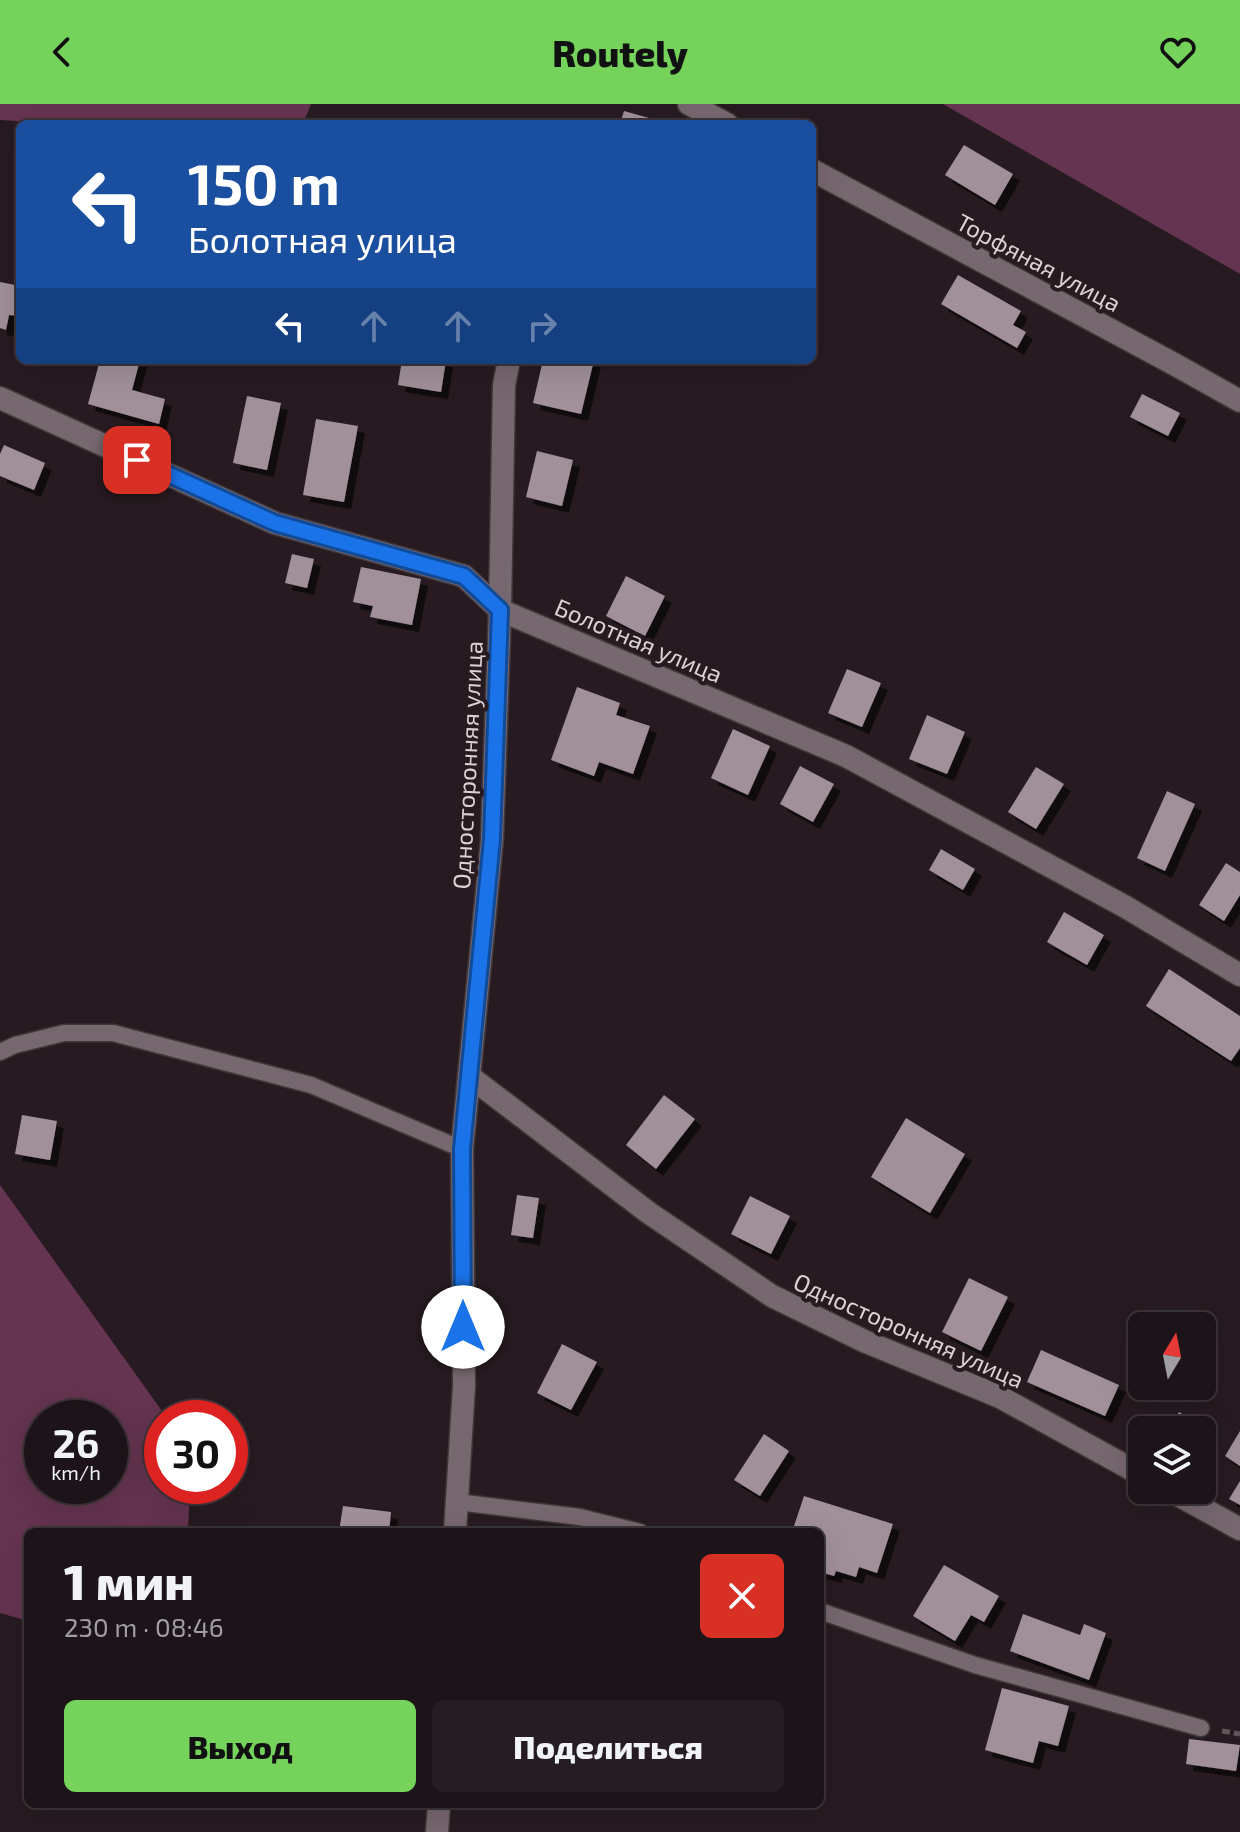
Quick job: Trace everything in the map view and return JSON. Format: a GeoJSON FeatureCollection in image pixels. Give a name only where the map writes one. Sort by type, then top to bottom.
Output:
{"type":"FeatureCollection","features":[{"type":"Feature","properties":{"kind":"street"},"geometry":{"type":"LineString","coordinates":[[689,104],[719,120]]}},
{"type":"Feature","properties":{"kind":"street","name":"Торфяная улица"},"geometry":{"type":"LineString","coordinates":[[816,172],[1240,401]]}},
{"type":"Feature","properties":{"kind":"street","name":"Односторонняя улица"},"geometry":{"type":"LineString","coordinates":[[455,1528],[464,1386],[462,1149],[492,839],[504,385],[508,364]]}},
{"type":"Feature","properties":{"kind":"street","name":"Болотная улица"},"geometry":{"type":"LineString","coordinates":[[0,398],[275,523],[464,576],[500,610],[846,756],[1124,906],[1240,975]]}},
{"type":"Feature","properties":{"kind":"street","name":"Односторонняя улица"},"geometry":{"type":"LineString","coordinates":[[469,1076],[649,1213],[772,1296],[864,1341],[1000,1397],[1128,1467]]}},
{"type":"Feature","properties":{"kind":"street"},"geometry":{"type":"LineString","coordinates":[[1194,1504],[1240,1529]]}},
{"type":"Feature","properties":{"kind":"street"},"geometry":{"type":"LineString","coordinates":[[437,1832],[439,1808]]}},
{"type":"Feature","properties":{"kind":"lane"},"geometry":{"type":"LineString","coordinates":[[0,1052],[15,1045],[64,1033],[113,1033],[311,1085],[462,1149]]}},
{"type":"Feature","properties":{"kind":"lane"},"geometry":{"type":"LineString","coordinates":[[457,1502],[580,1517],[624,1528]]}},
{"type":"Feature","properties":{"kind":"lane"},"geometry":{"type":"LineString","coordinates":[[824,1612],[975,1665],[1201,1728]]}},
{"type":"Feature","properties":{"kind":"shaded area"},"geometry":{"type":"Polygon","coordinates":[[[0,104],[311,104],[305,120],[0,120],[0,104]]]}},
{"type":"Feature","properties":{"kind":"shaded area"},"geometry":{"type":"Polygon","coordinates":[[[943,104],[1240,104],[1240,274],[943,104]]]}},
{"type":"Feature","properties":{"kind":"shaded area"},"geometry":{"type":"Polygon","coordinates":[[[0,1185],[154,1400],[144,1400],[144,1504],[189,1504],[188,1528],[24,1528],[24,1620],[0,1613],[0,1185]]]}},
{"type":"Feature","properties":{"kind":"building"},"geometry":{"type":"Polygon","coordinates":[[[624,111],[656,120],[621,120],[624,111]]]}},
{"type":"Feature","properties":{"kind":"building"},"geometry":{"type":"Polygon","coordinates":[[[964,145],[1013,174],[995,205],[945,175],[964,145]]]}},
{"type":"Feature","properties":{"kind":"building"},"geometry":{"type":"Polygon","coordinates":[[[958,275],[1021,311],[1013,325],[1026,332],[1017,348],[941,304],[958,275]]]}},
{"type":"Feature","properties":{"kind":"building"},"geometry":{"type":"Polygon","coordinates":[[[0,282],[16,285],[16,316],[9,315],[6,330],[0,328],[0,282]]]}},
{"type":"Feature","properties":{"kind":"building"},"geometry":{"type":"Polygon","coordinates":[[[99,364],[139,364],[132,390],[165,399],[159,424],[88,404],[99,364]]]}},
{"type":"Feature","properties":{"kind":"building"},"geometry":{"type":"Polygon","coordinates":[[[401,364],[445,364],[441,392],[398,385],[401,364]]]}},
{"type":"Feature","properties":{"kind":"building"},"geometry":{"type":"Polygon","coordinates":[[[542,364],[593,364],[581,414],[533,403],[542,364]]]}},
{"type":"Feature","properties":{"kind":"building"},"geometry":{"type":"Polygon","coordinates":[[[1142,394],[1180,413],[1168,436],[1130,417],[1142,394]]]}},
{"type":"Feature","properties":{"kind":"building"},"geometry":{"type":"Polygon","coordinates":[[[247,396],[281,403],[267,470],[233,463],[247,396]]]}},
{"type":"Feature","properties":{"kind":"building"},"geometry":{"type":"Polygon","coordinates":[[[316,419],[358,426],[344,502],[303,495],[316,419]]]}},
{"type":"Feature","properties":{"kind":"building"},"geometry":{"type":"Polygon","coordinates":[[[4,445],[45,463],[34,490],[0,476],[0,454],[4,445]]]}},
{"type":"Feature","properties":{"kind":"building"},"geometry":{"type":"Polygon","coordinates":[[[537,451],[573,460],[562,506],[526,497],[537,451]]]}},
{"type":"Feature","properties":{"kind":"building"},"geometry":{"type":"Polygon","coordinates":[[[292,554],[314,559],[307,588],[285,583],[292,554]]]}},
{"type":"Feature","properties":{"kind":"building"},"geometry":{"type":"Polygon","coordinates":[[[361,567],[421,579],[412,625],[370,617],[373,606],[353,602],[361,567]]]}},
{"type":"Feature","properties":{"kind":"building"},"geometry":{"type":"Polygon","coordinates":[[[626,576],[665,596],[645,636],[606,616],[626,576]]]}},
{"type":"Feature","properties":{"kind":"building"},"geometry":{"type":"Polygon","coordinates":[[[847,669],[881,683],[862,727],[828,713],[847,669]]]}},
{"type":"Feature","properties":{"kind":"building"},"geometry":{"type":"Polygon","coordinates":[[[577,687],[620,703],[616,715],[650,726],[633,774],[599,762],[594,776],[551,760],[577,687]]]}},
{"type":"Feature","properties":{"kind":"building"},"geometry":{"type":"Polygon","coordinates":[[[927,715],[965,732],[947,774],[909,759],[927,715]]]}},
{"type":"Feature","properties":{"kind":"building"},"geometry":{"type":"Polygon","coordinates":[[[733,729],[770,746],[748,795],[711,778],[733,729]]]}},
{"type":"Feature","properties":{"kind":"building"},"geometry":{"type":"Polygon","coordinates":[[[800,766],[834,784],[813,822],[780,804],[800,766]]]}},
{"type":"Feature","properties":{"kind":"building"},"geometry":{"type":"Polygon","coordinates":[[[1036,767],[1064,784],[1036,829],[1008,812],[1036,767]]]}},
{"type":"Feature","properties":{"kind":"building"},"geometry":{"type":"Polygon","coordinates":[[[1167,791],[1195,804],[1165,871],[1137,858],[1167,791]]]}},
{"type":"Feature","properties":{"kind":"building"},"geometry":{"type":"Polygon","coordinates":[[[941,849],[975,869],[963,890],[929,870],[941,849]]]}},
{"type":"Feature","properties":{"kind":"building"},"geometry":{"type":"Polygon","coordinates":[[[1226,863],[1240,872],[1240,895],[1224,921],[1199,905],[1226,863]]]}},
{"type":"Feature","properties":{"kind":"building"},"geometry":{"type":"Polygon","coordinates":[[[1064,912],[1104,935],[1087,965],[1047,942],[1064,912]]]}},
{"type":"Feature","properties":{"kind":"building"},"geometry":{"type":"Polygon","coordinates":[[[1169,969],[1240,1016],[1240,1048],[1231,1061],[1146,1006],[1169,969]]]}},
{"type":"Feature","properties":{"kind":"building"},"geometry":{"type":"Polygon","coordinates":[[[664,1095],[695,1119],[656,1169],[626,1145],[664,1095]]]}},
{"type":"Feature","properties":{"kind":"building"},"geometry":{"type":"Polygon","coordinates":[[[22,1115],[57,1121],[50,1160],[15,1154],[22,1115]]]}},
{"type":"Feature","properties":{"kind":"building"},"geometry":{"type":"Polygon","coordinates":[[[906,1118],[965,1154],[930,1213],[871,1177],[906,1118]]]}},
{"type":"Feature","properties":{"kind":"building"},"geometry":{"type":"Polygon","coordinates":[[[517,1195],[539,1198],[533,1238],[511,1235],[517,1195]]]}},
{"type":"Feature","properties":{"kind":"building"},"geometry":{"type":"Polygon","coordinates":[[[750,1196],[790,1216],[771,1254],[731,1234],[750,1196]]]}},
{"type":"Feature","properties":{"kind":"building"},"geometry":{"type":"Polygon","coordinates":[[[969,1278],[1008,1297],[981,1351],[942,1332],[969,1278]]]}},
{"type":"Feature","properties":{"kind":"building"},"geometry":{"type":"Polygon","coordinates":[[[562,1344],[597,1362],[571,1410],[537,1393],[562,1344]]]}},
{"type":"Feature","properties":{"kind":"building"},"geometry":{"type":"Polygon","coordinates":[[[1041,1350],[1119,1385],[1105,1416],[1027,1382],[1041,1350]]]}},
{"type":"Feature","properties":{"kind":"building"},"geometry":{"type":"Polygon","coordinates":[[[1240,1431],[1240,1466],[1225,1456],[1240,1431]]]}},
{"type":"Feature","properties":{"kind":"building"},"geometry":{"type":"Polygon","coordinates":[[[764,1434],[789,1451],[760,1496],[734,1480],[764,1434]]]}},
{"type":"Feature","properties":{"kind":"building"},"geometry":{"type":"Polygon","coordinates":[[[1240,1481],[1240,1505],[1229,1499],[1240,1481]]]}},
{"type":"Feature","properties":{"kind":"building"},"geometry":{"type":"Polygon","coordinates":[[[804,1496],[893,1524],[877,1573],[859,1567],[856,1577],[836,1571],[834,1576],[824,1573],[824,1528],[793,1528],[804,1496]]]}},
{"type":"Feature","properties":{"kind":"building"},"geometry":{"type":"Polygon","coordinates":[[[343,1506],[391,1512],[389,1528],[340,1528],[343,1506]]]}},
{"type":"Feature","properties":{"kind":"building"},"geometry":{"type":"Polygon","coordinates":[[[944,1565],[999,1596],[984,1622],[971,1615],[955,1641],[913,1616],[944,1565]]]}},
{"type":"Feature","properties":{"kind":"building"},"geometry":{"type":"Polygon","coordinates":[[[1023,1614],[1080,1635],[1084,1624],[1106,1633],[1089,1680],[1010,1651],[1023,1614]]]}},
{"type":"Feature","properties":{"kind":"building"},"geometry":{"type":"Polygon","coordinates":[[[1002,1688],[1069,1706],[1058,1746],[1039,1741],[1033,1763],[985,1750],[1002,1688]]]}},
{"type":"Feature","properties":{"kind":"building"},"geometry":{"type":"Polygon","coordinates":[[[1189,1739],[1240,1745],[1236,1771],[1186,1764],[1189,1739]]]}},
{"type":"Feature","properties":{"kind":"route"},"geometry":{"type":"LineString","coordinates":[[137,460],[275,523],[464,576],[500,610],[492,839],[462,1149],[463,1327]]}}]}
